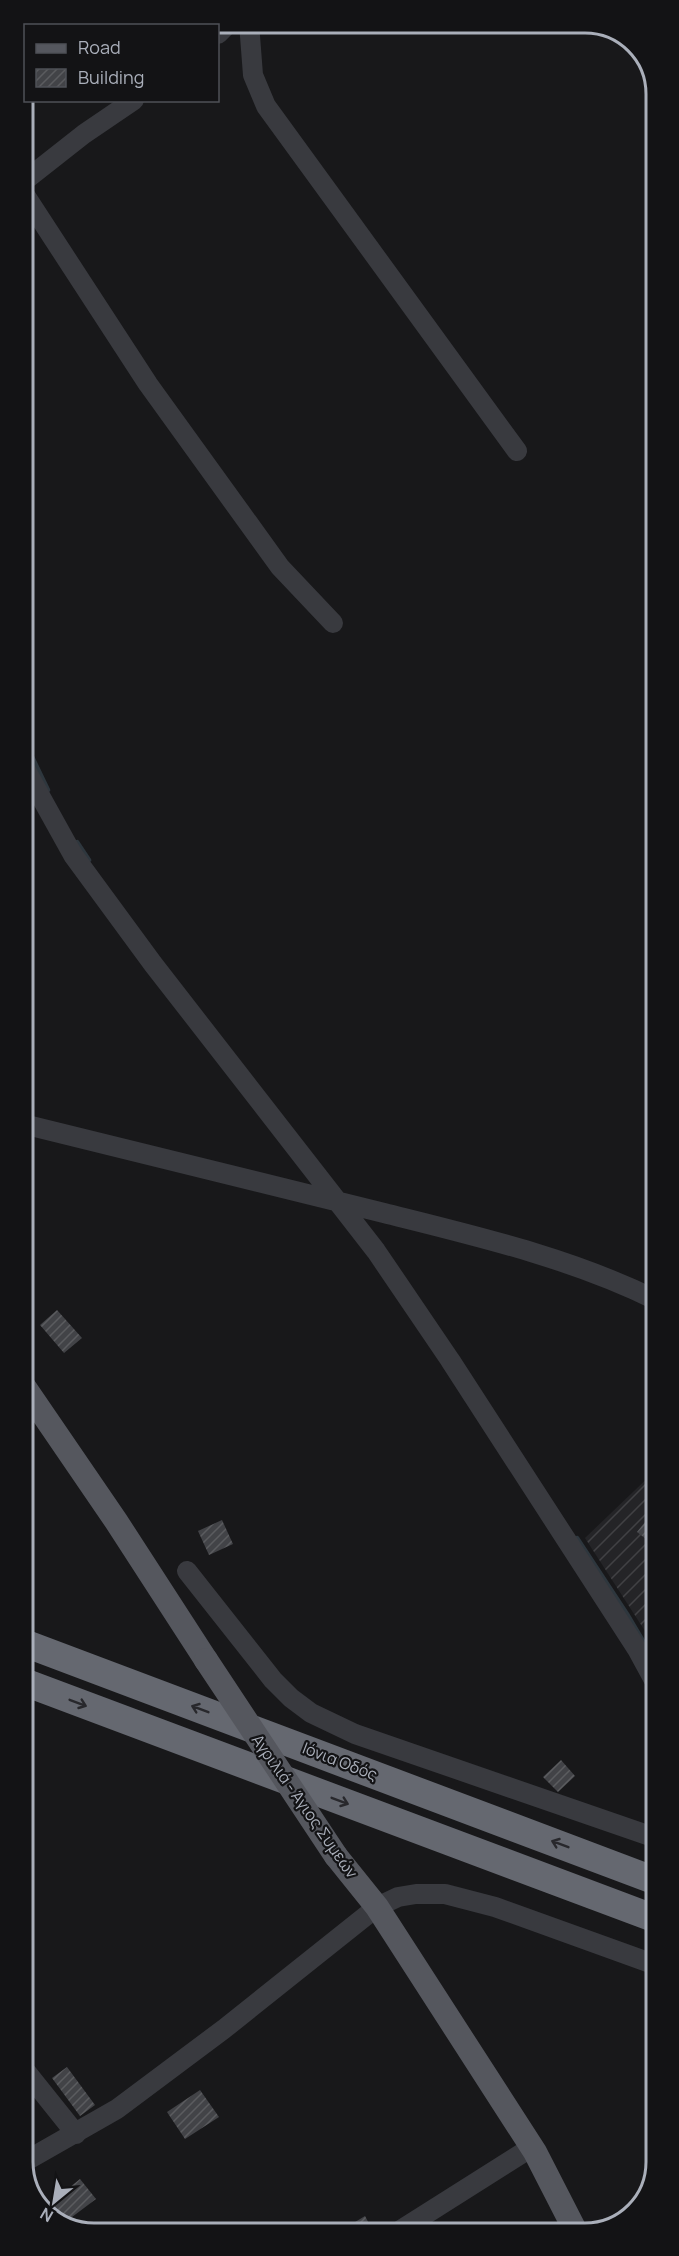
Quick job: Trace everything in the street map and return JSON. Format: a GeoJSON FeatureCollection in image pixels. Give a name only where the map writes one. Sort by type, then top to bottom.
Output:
{"type":"FeatureCollection","features":[{"type":"Feature","properties":{"kind":"highway","name":"Ιόνια Οδός"},"geometry":{"type":"LineString","coordinates":[[33,1646],[646,1877]]}},
{"type":"Feature","properties":{"kind":"highway"},"geometry":{"type":"LineString","coordinates":[[33,1685],[646,1915]]}},
{"type":"Feature","properties":{"kind":"main road","name":"Αγριλιά - Άγιος Συμεών"},"geometry":{"type":"LineString","coordinates":[[33,1400],[116,1521],[336,1856],[377,1907],[532,2147],[571,2223]]}},
{"type":"Feature","properties":{"kind":"street"},"geometry":{"type":"LineString","coordinates":[[250,33],[253,75],[266,106],[518,451]]}},
{"type":"Feature","properties":{"kind":"street"},"geometry":{"type":"LineString","coordinates":[[33,173],[131,102]]}},
{"type":"Feature","properties":{"kind":"street"},"geometry":{"type":"LineString","coordinates":[[33,209],[148,384],[280,567],[333,623]]}},
{"type":"Feature","properties":{"kind":"street"},"geometry":{"type":"LineString","coordinates":[[33,783],[73,855],[153,964],[376,1251],[450,1360],[646,1666]]}},
{"type":"Feature","properties":{"kind":"street"},"geometry":{"type":"LineString","coordinates":[[33,1126],[479,1237],[622,1284],[646,1295]]}},
{"type":"Feature","properties":{"kind":"street"},"geometry":{"type":"LineString","coordinates":[[187,1571],[273,1680],[311,1713],[354,1734],[646,1835]]}},
{"type":"Feature","properties":{"kind":"street"},"geometry":{"type":"LineString","coordinates":[[33,2158],[117,2109],[377,1907],[398,1897],[416,1894],[445,1894],[495,1907],[646,1961]]}},
{"type":"Feature","properties":{"kind":"street"},"geometry":{"type":"LineString","coordinates":[[33,2080],[76,2134]]}},
{"type":"Feature","properties":{"kind":"street"},"geometry":{"type":"LineString","coordinates":[[412,2223],[532,2147]]}},
{"type":"Feature","properties":{"kind":"shaded area"},"geometry":{"type":"Polygon","coordinates":[[[646,1480],[646,1633],[585,1538],[646,1480]]]}},
{"type":"Feature","properties":{"kind":"building"},"geometry":{"type":"Polygon","coordinates":[[[57,1310],[82,1338],[64,1353],[40,1325],[57,1310]]]}},
{"type":"Feature","properties":{"kind":"building"},"geometry":{"type":"Polygon","coordinates":[[[222,1520],[233,1544],[209,1555],[198,1531],[222,1520]]]}},
{"type":"Feature","properties":{"kind":"building"},"geometry":{"type":"Polygon","coordinates":[[[646,1521],[646,1539],[637,1532],[646,1521]]]}},
{"type":"Feature","properties":{"kind":"building"},"geometry":{"type":"Polygon","coordinates":[[[561,1760],[575,1776],[558,1792],[543,1777],[561,1760]]]}},
{"type":"Feature","properties":{"kind":"building"},"geometry":{"type":"Polygon","coordinates":[[[67,2067],[95,2105],[80,2116],[52,2078],[67,2067]]]}},
{"type":"Feature","properties":{"kind":"building"},"geometry":{"type":"Polygon","coordinates":[[[200,2090],[219,2117],[185,2139],[167,2112],[200,2090]]]}},
{"type":"Feature","properties":{"kind":"building"},"geometry":{"type":"Polygon","coordinates":[[[80,2179],[96,2199],[71,2218],[60,2213],[50,2204],[80,2179]]]}},
{"type":"Feature","properties":{"kind":"building"},"geometry":{"type":"Polygon","coordinates":[[[365,2216],[369,2223],[353,2223],[365,2216]]]}},
{"type":"Feature","properties":{"kind":"waterway"},"geometry":{"type":"LineString","coordinates":[[33,759],[48,790]]}},
{"type":"Feature","properties":{"kind":"waterway"},"geometry":{"type":"LineString","coordinates":[[77,842],[89,860]]}},
{"type":"Feature","properties":{"kind":"waterway"},"geometry":{"type":"LineString","coordinates":[[577,1538],[646,1646]]}}]}
